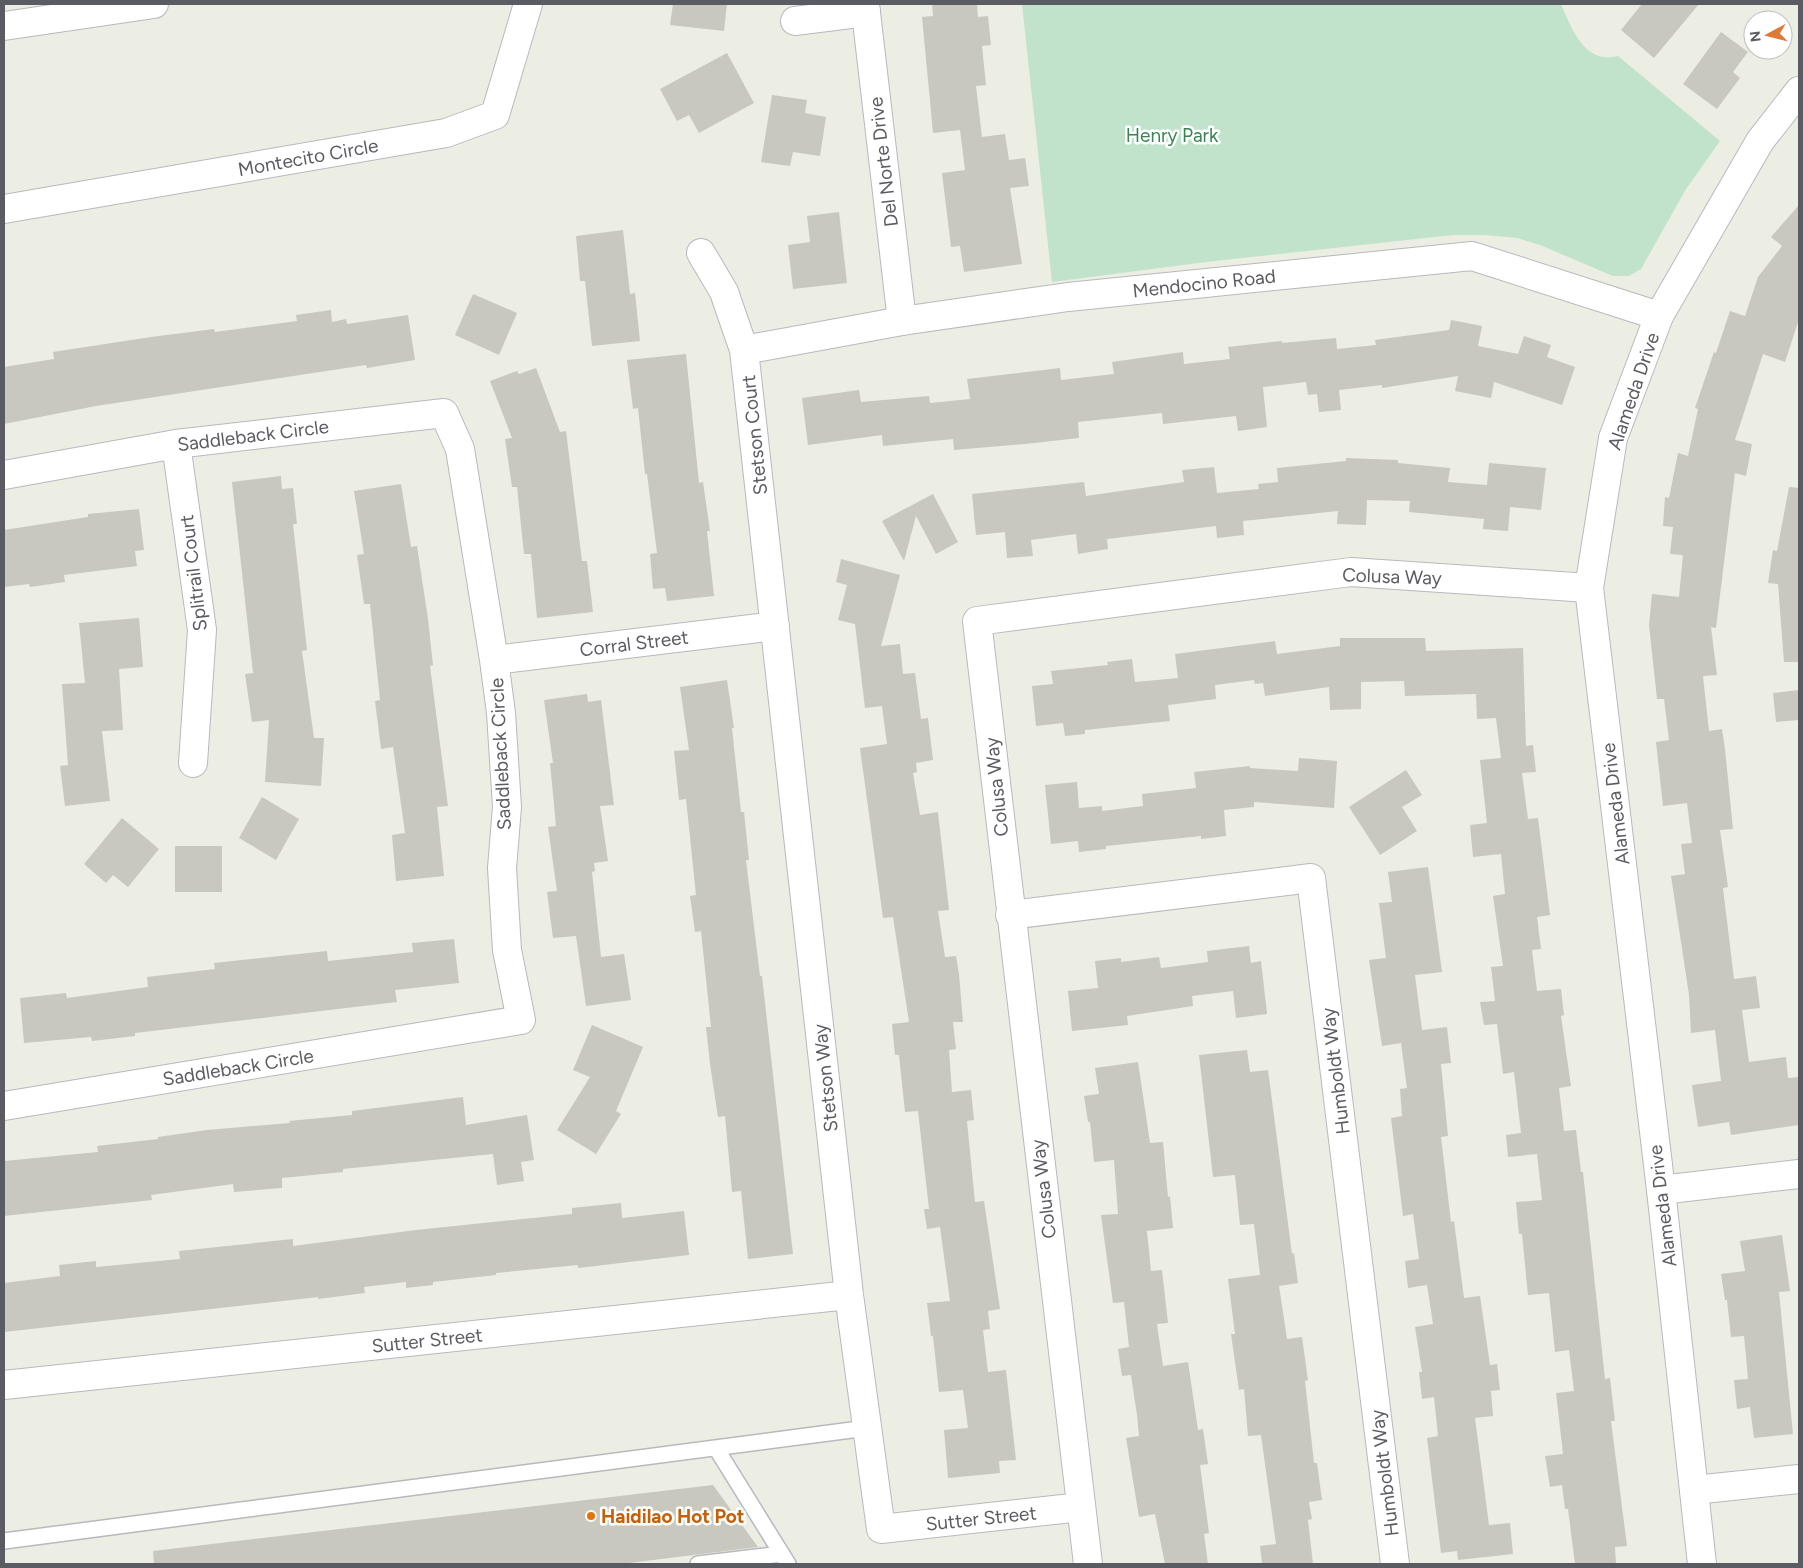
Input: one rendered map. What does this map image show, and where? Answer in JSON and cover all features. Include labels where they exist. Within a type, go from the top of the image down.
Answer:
[{"type":"street","points":[[4,26],[154,4]]},
{"type":"street","name":"Montecito Circle","points":[[4,209],[446,133],[495,115],[528,4]]},
{"type":"street","points":[[795,21],[865,8]]},
{"type":"street","name":"Del Norte Drive","points":[[865,8],[902,321]]},
{"type":"street","name":"Alameda Drive","points":[[1702,1564],[1661,1190],[1589,588],[1613,438],[1659,316],[1760,141],[1799,91]]},
{"type":"street","name":"Stetson Court","points":[[701,253],[724,292],[744,350],[775,626]]},
{"type":"street","name":"Mendocino Road","points":[[744,350],[902,321],[1068,297],[1472,256],[1659,316]]},
{"type":"street","name":"Saddleback Circle","points":[[4,475],[176,444],[444,413],[460,449],[501,714],[507,807],[502,868],[507,950],[522,1020],[4,1106]]},
{"type":"street","name":"Splitrail Court","points":[[176,444],[202,630],[193,763]]},
{"type":"street","name":"Colusa Way","points":[[1088,1564],[1010,915],[977,621],[1351,572],[1589,588]]},
{"type":"street","name":"Corral Street","points":[[494,660],[775,626]]},
{"type":"street","name":"Stetson Way","points":[[775,626],[849,1295],[881,1529]]},
{"type":"street","name":"Humboldt Way","points":[[1010,915],[1311,878],[1395,1564]]},
{"type":"street","points":[[1661,1190],[1799,1174]]},
{"type":"street","name":"Sutter Street","points":[[4,1385],[849,1295]]},
{"type":"street","points":[[1694,1490],[1799,1479]]},
{"type":"street","name":"Sutter Street","points":[[881,1529],[1081,1507]]},
{"type":"lane","points":[[4,1541],[867,1428]]},
{"type":"lane","points":[[698,1564],[785,1559],[716,1448]]},
{"type":"green space","name":"Henry Park","points":[[1022,4],[1561,4],[1574,33],[1588,50],[1596,55],[1606,57],[1618,56],[1720,141],[1686,189],[1641,269],[1629,276],[1613,276],[1540,245],[1517,238],[1453,235],[1206,262],[1052,282]]},
{"type":"building","points":[[673,4],[727,4],[724,31],[670,25]]},
{"type":"building","points":[[932,4],[977,4],[978,17],[988,16],[991,45],[982,46],[986,85],[976,86],[982,137],[1005,134],[1009,160],[1025,158],[1029,186],[1010,188],[1022,264],[964,272],[960,246],[951,247],[942,173],[965,170],[960,130],[933,133],[922,17],[933,16]]},
{"type":"building","points":[[1642,4],[1699,4],[1654,58],[1621,30]]},
{"type":"building","points":[[1721,32],[1743,48],[1743,59],[1733,72],[1740,78],[1717,109],[1683,84]]},
{"type":"building","points":[[727,53],[754,103],[699,133],[689,115],[677,121],[660,89]]},
{"type":"building","points":[[772,95],[807,100],[805,113],[826,117],[820,156],[793,152],[790,166],[761,162]]},
{"type":"building","points":[[1799,205],[1799,319],[1785,362],[1763,354],[1735,440],[1752,444],[1746,476],[1735,473],[1716,628],[1711,627],[1717,675],[1703,676],[1709,731],[1722,729],[1725,749],[1733,829],[1720,830],[1728,887],[1723,888],[1734,979],[1756,976],[1760,1008],[1742,1010],[1749,1062],[1786,1057],[1788,1078],[1799,1077],[1799,1125],[1731,1135],[1729,1122],[1698,1127],[1692,1085],[1721,1081],[1715,1030],[1691,1033],[1689,995],[1671,876],[1685,874],[1681,844],[1692,843],[1687,803],[1663,806],[1656,742],[1669,740],[1664,699],[1657,699],[1649,625],[1652,594],[1679,597],[1683,555],[1670,554],[1673,527],[1663,526],[1665,497],[1669,498],[1678,453],[1688,456],[1698,409],[1695,408],[1714,352],[1716,353],[1730,311],[1745,316],[1758,277],[1782,246],[1771,237]]},
{"type":"building","points":[[839,212],[847,283],[793,289],[788,245],[810,242],[807,216]]},
{"type":"building","points":[[623,230],[630,294],[635,293],[640,341],[592,346],[585,281],[580,281],[576,236]]},
{"type":"building","points":[[473,294],[517,313],[499,355],[455,335]]},
{"type":"building","points":[[331,310],[332,322],[346,319],[347,324],[408,315],[415,360],[367,368],[366,365],[96,406],[4,424],[4,367],[54,359],[53,352],[151,337],[214,329],[215,332],[297,321],[296,315]]},
{"type":"building","points":[[1451,320],[1482,326],[1478,346],[1518,354],[1524,336],[1551,345],[1547,357],[1575,367],[1562,405],[1494,382],[1491,398],[1455,391],[1458,376],[1382,388],[1382,385],[1339,390],[1341,410],[1319,412],[1317,394],[1308,395],[1306,382],[1263,387],[1267,427],[1238,431],[1236,416],[1163,424],[1162,413],[1078,422],[1079,438],[1025,444],[954,450],[953,439],[883,446],[882,435],[808,445],[802,398],[859,390],[861,402],[929,396],[930,403],[970,399],[967,379],[1060,368],[1061,380],[1114,374],[1112,362],[1183,352],[1184,364],[1230,359],[1228,347],[1282,341],[1282,343],[1336,338],[1337,349],[1376,345],[1375,340],[1449,330]]},
{"type":"building","points":[[686,354],[699,483],[703,482],[710,531],[707,531],[714,596],[667,601],[665,588],[653,589],[650,554],[657,553],[647,474],[645,474],[638,408],[633,409],[627,360]]},
{"type":"building","points":[[536,368],[560,432],[566,431],[582,561],[587,561],[593,612],[537,618],[531,554],[524,554],[517,487],[512,487],[505,439],[512,438],[490,381],[517,371],[519,374]]},
{"type":"building","points":[[1346,458],[1398,460],[1398,463],[1450,468],[1448,482],[1487,485],[1489,463],[1546,468],[1541,510],[1510,507],[1508,531],[1483,529],[1484,519],[1409,512],[1410,501],[1367,500],[1366,525],[1337,524],[1338,511],[1243,521],[1244,535],[1217,538],[1216,526],[1107,539],[1108,549],[1078,554],[1076,534],[1031,540],[1033,556],[1007,558],[1005,532],[976,535],[972,494],[1084,482],[1086,496],[1184,482],[1182,470],[1214,467],[1217,493],[1259,489],[1258,484],[1278,482],[1277,468],[1346,461]]},
{"type":"building","points":[[281,476],[282,489],[293,488],[297,524],[293,524],[307,650],[302,651],[314,738],[324,738],[321,786],[265,782],[269,720],[252,722],[245,674],[253,673],[232,482]]},
{"type":"building","points":[[401,484],[411,547],[417,546],[428,619],[433,665],[430,666],[448,806],[437,807],[444,876],[396,881],[392,835],[405,833],[393,747],[381,749],[375,701],[380,700],[370,604],[364,604],[357,555],[364,554],[354,491]]},
{"type":"building","points":[[1789,487],[1799,488],[1799,662],[1784,662],[1778,584],[1768,583],[1773,550],[1777,551]]},
{"type":"building","points":[[933,494],[958,542],[936,554],[916,516],[904,561],[882,521]]},
{"type":"building","points":[[139,509],[144,550],[135,551],[137,566],[64,575],[65,582],[30,587],[29,584],[4,587],[4,530],[88,517],[88,514]]},
{"type":"building","points":[[841,559],[900,575],[881,646],[900,644],[903,674],[915,673],[921,719],[928,718],[933,760],[916,763],[917,772],[913,773],[920,815],[938,812],[949,910],[938,911],[945,957],[956,956],[959,974],[963,1022],[953,1022],[956,1049],[949,1050],[952,1092],[971,1090],[974,1120],[967,1121],[975,1202],[984,1201],[1000,1309],[988,1311],[990,1329],[983,1330],[988,1372],[1006,1370],[1016,1460],[999,1461],[1000,1473],[948,1478],[944,1430],[968,1428],[963,1390],[939,1392],[933,1336],[931,1336],[927,1303],[950,1301],[940,1227],[927,1229],[924,1209],[929,1209],[918,1111],[905,1112],[899,1055],[895,1055],[892,1024],[909,1022],[893,917],[883,918],[860,748],[887,744],[882,706],[865,708],[855,624],[838,620],[847,585],[836,582]]},
{"type":"building","points":[[139,618],[143,667],[119,669],[123,730],[102,731],[110,801],[65,806],[60,766],[68,765],[62,684],[85,683],[79,623]]},
{"type":"building","points":[[1340,638],[1425,638],[1426,651],[1523,648],[1526,746],[1533,745],[1536,772],[1522,773],[1528,819],[1538,818],[1550,915],[1537,917],[1541,949],[1532,950],[1537,991],[1561,989],[1564,1015],[1561,1016],[1571,1086],[1559,1088],[1564,1131],[1576,1130],[1581,1172],[1583,1172],[1605,1379],[1610,1378],[1615,1421],[1611,1421],[1627,1546],[1615,1547],[1616,1564],[1575,1564],[1568,1509],[1565,1509],[1562,1485],[1550,1487],[1545,1456],[1563,1454],[1556,1393],[1574,1391],[1569,1350],[1555,1352],[1549,1293],[1528,1295],[1522,1234],[1519,1234],[1516,1202],[1542,1200],[1537,1154],[1508,1157],[1506,1135],[1521,1133],[1514,1072],[1503,1074],[1497,1024],[1484,1025],[1480,1002],[1495,1001],[1491,967],[1503,966],[1493,896],[1505,894],[1501,854],[1473,857],[1470,825],[1487,823],[1480,760],[1501,758],[1496,718],[1477,719],[1476,694],[1405,696],[1404,681],[1361,682],[1361,709],[1330,710],[1329,687],[1265,696],[1263,683],[1255,684],[1254,680],[1215,685],[1216,699],[1168,705],[1170,721],[1085,730],[1085,734],[1065,736],[1063,723],[1036,726],[1032,686],[1053,684],[1051,671],[1108,665],[1107,662],[1132,659],[1135,682],[1178,678],[1175,654],[1275,641],[1277,654],[1340,646]]},
{"type":"building","points":[[727,680],[734,728],[732,728],[741,812],[744,812],[749,860],[746,860],[760,976],[762,976],[793,1254],[748,1259],[741,1191],[732,1192],[725,1116],[718,1117],[710,1064],[706,1027],[711,1027],[701,931],[695,932],[690,896],[696,895],[686,799],[679,800],[674,751],[689,750],[680,687]]},
{"type":"building","points":[[1799,690],[1799,720],[1776,722],[1773,693]]},
{"type":"building","points":[[587,694],[588,702],[601,700],[614,805],[600,806],[608,861],[594,863],[595,871],[592,872],[601,957],[624,954],[631,1000],[586,1006],[576,936],[553,938],[547,892],[557,891],[548,827],[556,826],[550,763],[553,763],[544,700]]},
{"type":"building","points":[[1299,758],[1337,761],[1334,808],[1254,802],[1254,807],[1224,810],[1226,836],[1201,839],[1201,836],[1106,846],[1106,849],[1079,852],[1078,841],[1051,844],[1045,785],[1077,782],[1079,808],[1102,806],[1102,811],[1143,806],[1142,794],[1196,788],[1194,772],[1250,766],[1250,768],[1298,771]]},
{"type":"building","points":[[1406,770],[1422,795],[1402,807],[1417,831],[1380,855],[1349,807]]},
{"type":"building","points":[[262,797],[299,819],[276,860],[239,838]]},
{"type":"building","points":[[122,818],[159,849],[128,887],[113,875],[106,883],[84,864]]},
{"type":"building","points":[[175,846],[222,846],[222,892],[175,892]]},
{"type":"building","points":[[1428,867],[1442,972],[1415,975],[1422,1030],[1447,1027],[1451,1063],[1441,1064],[1448,1136],[1441,1137],[1451,1222],[1454,1221],[1464,1298],[1480,1296],[1490,1365],[1497,1364],[1500,1390],[1491,1391],[1493,1416],[1475,1418],[1489,1525],[1510,1523],[1513,1554],[1458,1560],[1457,1551],[1441,1553],[1427,1438],[1438,1436],[1434,1397],[1422,1399],[1419,1372],[1422,1372],[1415,1327],[1433,1324],[1427,1285],[1408,1288],[1405,1261],[1419,1259],[1413,1214],[1403,1216],[1391,1118],[1402,1116],[1400,1089],[1407,1088],[1401,1043],[1382,1046],[1369,960],[1386,958],[1379,903],[1392,902],[1388,872]]},
{"type":"building","points":[[454,939],[459,983],[395,990],[397,1002],[135,1033],[135,1036],[92,1041],[91,1037],[24,1043],[20,998],[66,993],[67,998],[148,987],[147,977],[215,969],[214,963],[327,951],[328,961],[413,952],[412,943]]},
{"type":"building","points":[[1249,946],[1251,963],[1261,961],[1267,1014],[1236,1018],[1233,991],[1192,996],[1193,1006],[1127,1016],[1128,1025],[1072,1031],[1068,991],[1098,988],[1095,961],[1121,958],[1121,962],[1159,957],[1161,968],[1208,962],[1207,951]]},
{"type":"building","points":[[592,1025],[643,1047],[616,1111],[621,1114],[596,1154],[557,1130],[590,1077],[573,1070]]},
{"type":"building","points":[[1247,1050],[1250,1072],[1268,1070],[1292,1254],[1294,1253],[1298,1283],[1279,1286],[1287,1339],[1302,1337],[1308,1380],[1305,1381],[1314,1463],[1317,1463],[1322,1500],[1309,1502],[1312,1519],[1308,1520],[1313,1564],[1262,1564],[1260,1546],[1276,1544],[1261,1435],[1248,1436],[1244,1389],[1239,1390],[1231,1334],[1235,1334],[1228,1279],[1260,1275],[1254,1224],[1240,1225],[1235,1175],[1213,1177],[1199,1055]]},
{"type":"building","points":[[1138,1062],[1150,1143],[1163,1142],[1173,1228],[1147,1231],[1151,1271],[1162,1270],[1168,1323],[1157,1324],[1163,1366],[1188,1362],[1198,1430],[1203,1429],[1208,1464],[1200,1465],[1209,1533],[1204,1534],[1208,1564],[1165,1564],[1155,1514],[1139,1517],[1126,1438],[1139,1436],[1137,1415],[1131,1375],[1122,1376],[1118,1349],[1129,1347],[1124,1302],[1113,1303],[1101,1215],[1118,1214],[1114,1160],[1094,1162],[1090,1122],[1088,1122],[1084,1096],[1099,1094],[1095,1068]]},
{"type":"building","points":[[463,1097],[466,1125],[527,1115],[534,1160],[521,1162],[524,1181],[497,1185],[493,1154],[343,1169],[343,1172],[282,1178],[282,1188],[234,1192],[233,1184],[151,1195],[152,1200],[4,1216],[4,1161],[98,1152],[97,1146],[158,1139],[158,1137],[207,1130],[290,1123],[289,1121],[352,1115],[352,1111]]},
{"type":"building","points":[[621,1203],[622,1218],[684,1211],[689,1255],[578,1268],[578,1265],[496,1273],[496,1275],[433,1282],[433,1285],[406,1288],[406,1282],[364,1287],[365,1293],[318,1299],[318,1297],[4,1332],[4,1283],[60,1276],[59,1265],[96,1261],[96,1267],[180,1259],[179,1251],[293,1239],[293,1246],[416,1230],[572,1214],[572,1208]]},
{"type":"building","points":[[1782,1235],[1790,1291],[1779,1292],[1793,1434],[1754,1438],[1750,1407],[1737,1409],[1734,1380],[1748,1379],[1744,1336],[1731,1337],[1727,1300],[1725,1300],[1721,1274],[1745,1271],[1740,1241]]},
{"type":"building","name":"Haidilao Hot Pot","points":[[713,1485],[758,1547],[621,1564],[154,1564],[153,1551]]},
{"type":"place","name":"Haidilao Hot Pot","points":[[591,1516]]}]
